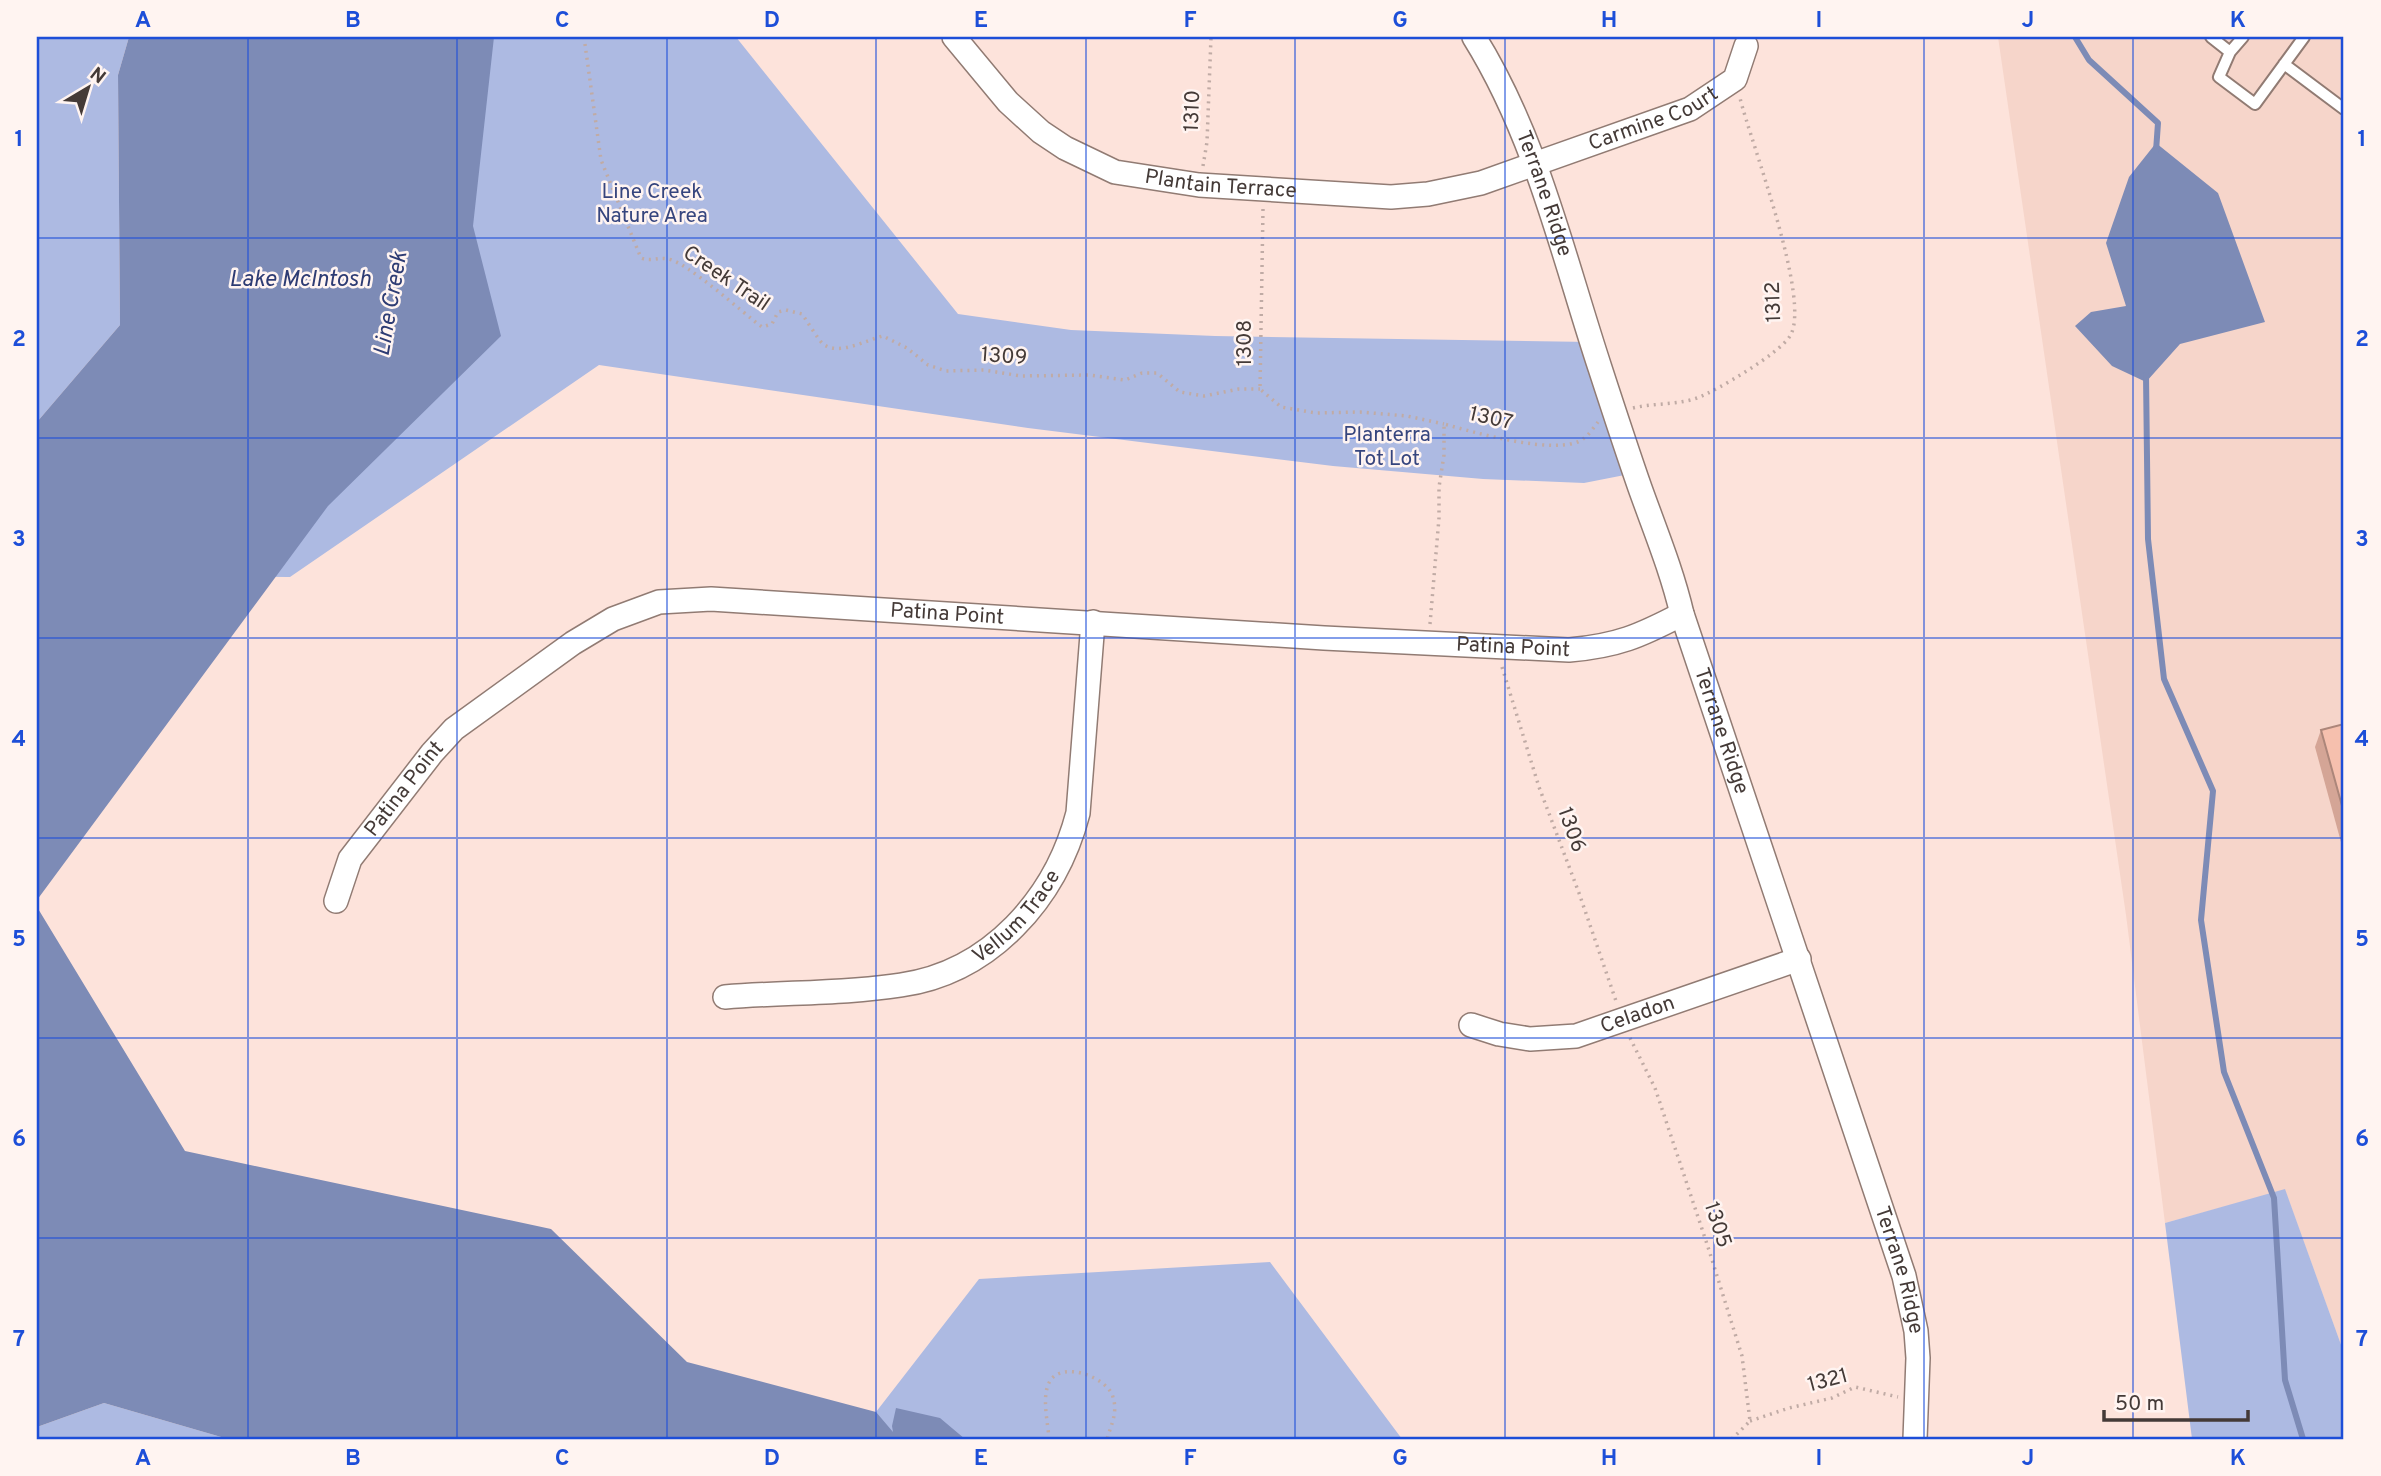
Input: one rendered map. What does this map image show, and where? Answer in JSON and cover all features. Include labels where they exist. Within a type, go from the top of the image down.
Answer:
[{"type":"street","name":"Plantain Terrace","points":[[954,37],[1008,102],[1041,132],[1065,149],[1115,172],[1199,186],[1391,197],[1428,194],[1481,183],[1536,165]]},
{"type":"street","name":"Terrane Ridge","points":[[1474,37],[1514,112],[1536,165],[1615,412],[1676,588],[1682,614],[1912,1305],[1918,1358],[1914,1439]]},
{"type":"street","name":"Carmine Court","points":[[1536,165],[1690,108],[1735,79],[1746,46]]},
{"type":"street","name":"Patina Point","points":[[336,901],[350,859],[423,763],[454,729],[562,650],[613,619],[659,602],[711,599],[1569,650],[1602,647],[1646,634],[1682,614]]},
{"type":"street","name":"Vellum Trace","points":[[725,997],[832,992],[903,985],[957,967],[992,947],[1018,923],[1038,902],[1055,874],[1071,840],[1078,813],[1093,622]]},
{"type":"street","name":"Celadon","points":[[1471,1026],[1530,1039],[1576,1036],[1799,959]]},
{"type":"lane","points":[[2211,37],[2230,52]]},
{"type":"lane","points":[[2243,37],[2230,52],[2219,77],[2255,104],[2304,37]]},
{"type":"lane","points":[[2284,64],[2344,109]]},
{"type":"path","name":"Creek Trail","points":[[584,37],[601,160],[641,258],[649,261],[668,259],[695,274],[762,327],[772,324]]},
{"type":"path","name":"1310","points":[[1199,186],[1207,142],[1211,37]]},
{"type":"path","name":"1312","points":[[1615,412],[1648,404],[1693,399],[1714,391],[1778,349],[1790,336],[1794,312],[1789,271],[1735,79]]},
{"type":"path","name":"1308","points":[[1263,188],[1260,389],[1281,407],[1316,413],[1360,412],[1407,416],[1444,424]]},
{"type":"path","name":"1309","points":[[772,324],[778,312],[786,310],[803,314],[822,343],[833,348],[850,347],[883,336],[907,348],[928,365],[946,371],[984,370],[1021,376],[1089,375],[1125,380],[1142,373],[1157,373],[1180,392],[1204,396],[1239,389],[1260,389]]},
{"type":"path","name":"1307","points":[[1428,643],[1438,487],[1444,456],[1444,424],[1502,439],[1565,446],[1583,439],[1601,418],[1615,412]]},
{"type":"path","name":"1306","points":[[1498,647],[1539,787],[1579,893],[1622,1021]]},
{"type":"path","name":"1305","points":[[1622,1021],[1655,1088],[1708,1247],[1742,1356],[1749,1420]]},
{"type":"path","points":[[1049,1439],[1046,1393],[1051,1379],[1061,1372],[1074,1372],[1090,1377],[1106,1386],[1113,1394],[1116,1406],[1107,1439]]},
{"type":"path","name":"1321","points":[[1749,1420],[1832,1398],[1855,1387],[1917,1401]]},
{"type":"path","points":[[1732,1439],[1749,1420]]},
{"type":"shaded area","points":[[1998,37],[2344,37],[2344,1353],[2285,1190],[2165,1223],[2126,915]]},
{"type":"green space","points":[[37,37],[129,37],[118,75],[120,325],[37,422]]},
{"type":"green space","name":"Line Creek Nature Area","points":[[432,37],[736,37],[958,314],[1071,330],[1215,336],[1591,342],[1635,473],[1584,483],[1483,479],[1333,466],[1028,428],[599,365],[290,577],[37,575],[37,520]]},
{"type":"green space","points":[[2285,1189],[2344,1353],[2344,1439],[2192,1439],[2165,1223]]},
{"type":"green space","points":[[1270,1262],[1402,1439],[884,1439],[876,1412],[979,1279]]},
{"type":"green space","points":[[104,1403],[228,1439],[37,1439],[37,1427]]},
{"type":"water","name":"Lake McIntosh","points":[[129,37],[494,37],[473,226],[501,336],[328,506],[37,900],[37,422],[120,325],[118,75]]},
{"type":"water","points":[[2156,143],[2218,193],[2265,322],[2180,344],[2146,382],[2112,366],[2075,326],[2091,312],[2126,306],[2106,243],[2129,177]]},
{"type":"water","points":[[37,907],[185,1151],[551,1229],[687,1362],[876,1412],[893,1432],[896,1408],[940,1418],[965,1439],[228,1439],[104,1403],[37,1427]]},
{"type":"building","points":[[2344,724],[2344,813],[2321,730]]},
{"type":"waterway","points":[[2075,37],[2089,60],[2158,123],[2156,151]]},
{"type":"waterway","points":[[2146,375],[2148,539],[2164,679],[2213,791],[2201,920],[2224,1072],[2274,1198],[2285,1380],[2303,1439]]},
{"type":"water label","name":"Line Creek","points":[[392,304]]},
{"type":"park label","name":"Planterra Tot Lot","points":[[1387,447]]}]
